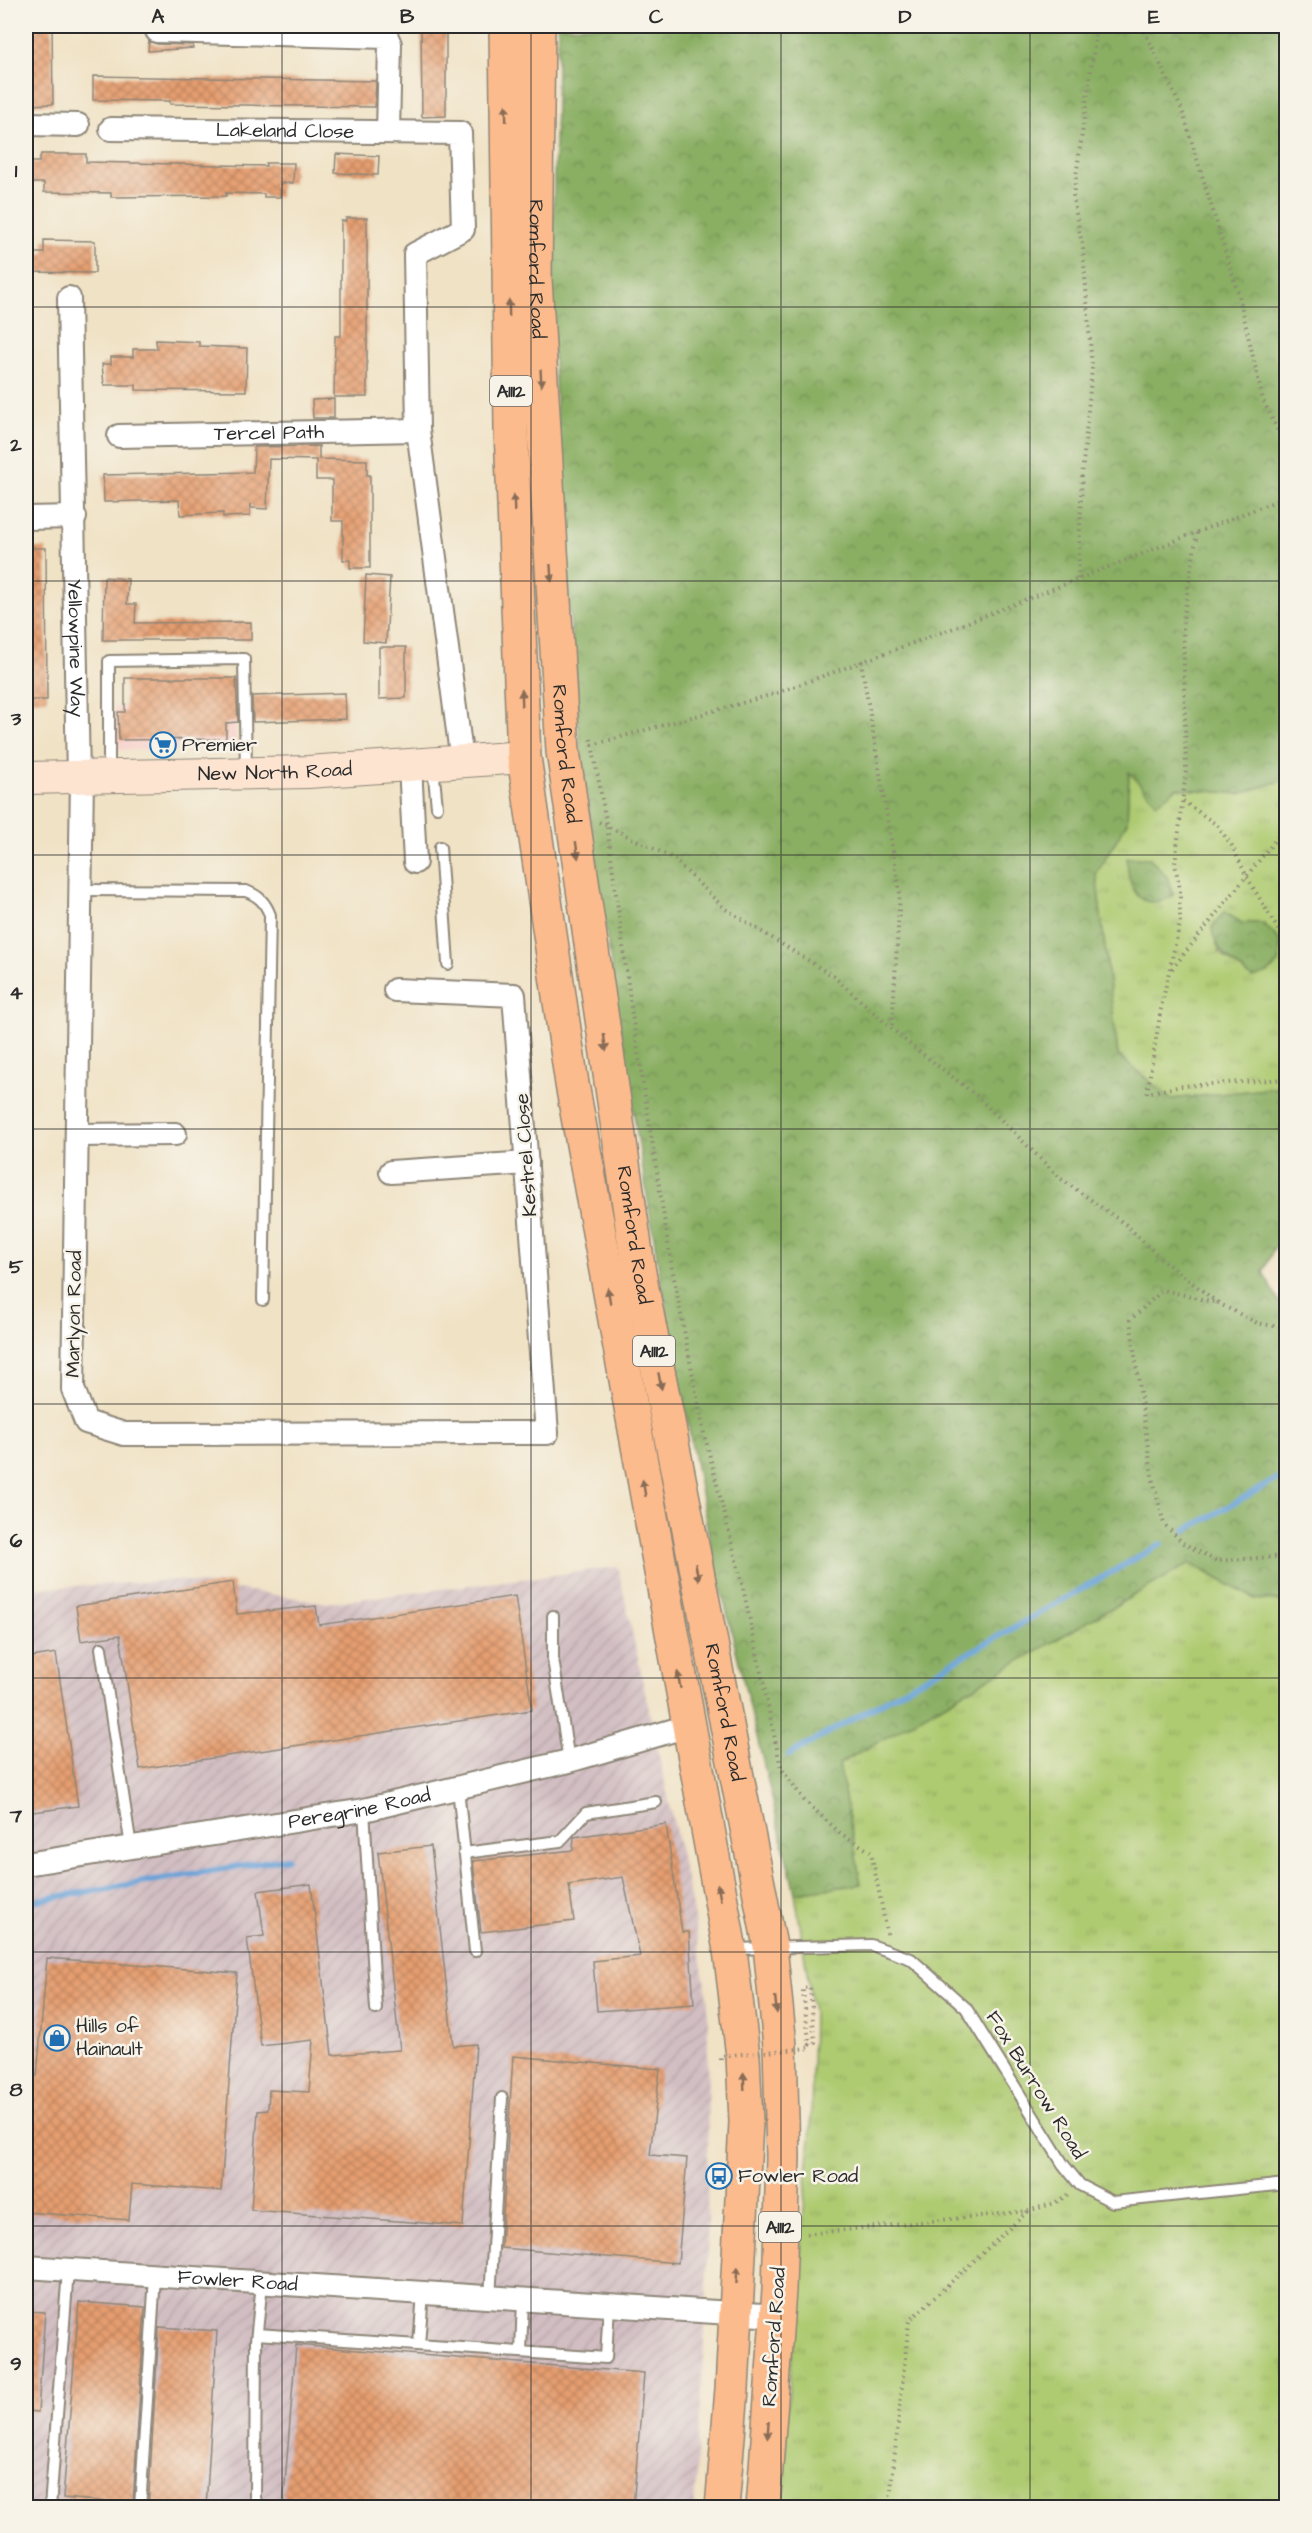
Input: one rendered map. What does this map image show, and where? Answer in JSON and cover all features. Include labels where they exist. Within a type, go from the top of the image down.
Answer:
[{"type":"main road","name":"Romford Road","points":[[506,26],[511,429],[524,757],[576,1107],[730,1950],[743,2056],[746,2122],[722,2508]]},
{"type":"main road","name":"Romford Road","points":[[538,26],[536,279],[577,748],[573,819],[639,1273],[770,1946],[780,2046],[782,2106],[777,2316],[763,2508]]},
{"type":"main road","points":[[524,757],[577,748]]},
{"type":"street","points":[[157,31],[387,37],[390,44],[388,132]]},
{"type":"street","points":[[26,124],[78,125]]},
{"type":"street","name":"Lakeland Close","points":[[111,129],[460,133],[463,229],[415,254],[418,430]]},
{"type":"street","name":"Yellowpine Way","points":[[69,298],[75,517],[90,777]]},
{"type":"street","points":[[415,862],[435,763],[418,430]]},
{"type":"street","name":"Tercel Path","points":[[119,436],[418,430]]},
{"type":"street","points":[[26,518],[75,517]]},
{"type":"street","name":"New North Road","points":[[26,778],[246,774],[524,757]]},
{"type":"street","name":"Marlyon Road","points":[[90,777],[80,890],[74,1389],[86,1422],[124,1434],[547,1433]]},
{"type":"street","name":"Kestrel Close","points":[[395,990],[514,995],[547,1433]]},
{"type":"street","points":[[77,1135],[175,1135]]},
{"type":"street","points":[[391,1172],[527,1163]]},
{"type":"street","name":"Peregrine Road","points":[[26,1864],[364,1810],[569,1761],[688,1726]]},
{"type":"street","name":"Fowler Road","points":[[26,2266],[777,2316]]},
{"type":"lane","points":[[90,777],[109,661],[244,659],[246,774]]},
{"type":"lane","points":[[435,763],[437,807]]},
{"type":"lane","points":[[440,847],[448,964]]},
{"type":"lane","points":[[80,890],[246,891],[259,898],[267,907],[270,915],[263,1300]]},
{"type":"lane","points":[[553,1616],[553,1659],[569,1761]]},
{"type":"lane","points":[[101,1648],[131,1847]]},
{"type":"lane","points":[[458,1788],[475,1951]]},
{"type":"lane","points":[[464,1852],[560,1841],[586,1814],[656,1802]]},
{"type":"lane","points":[[364,1810],[376,2009]]},
{"type":"lane","name":"Fox Burrow Road","points":[[730,1950],[770,1946],[871,1945],[911,1959],[966,2008],[1063,2164],[1080,2185],[1113,2202],[1287,2184]]},
{"type":"lane","points":[[490,2298],[502,2098]]},
{"type":"lane","points":[[50,2508],[69,2270]]},
{"type":"lane","points":[[140,2508],[155,2276]]},
{"type":"lane","points":[[257,2508],[255,2497],[257,2334],[262,2283]]},
{"type":"lane","points":[[419,2345],[423,2294]]},
{"type":"lane","points":[[521,2352],[523,2300]]},
{"type":"lane","points":[[257,2334],[606,2358],[609,2305]]},
{"type":"path","points":[[1078,579],[1082,475],[1092,368],[1083,249],[1073,198],[1097,26]]},
{"type":"path","points":[[1142,26],[1182,110],[1239,296],[1263,400],[1287,448]]},
{"type":"path","points":[[1278,26],[1287,26]]},
{"type":"path","points":[[577,748],[774,693],[1078,579],[1276,501],[1287,504]]},
{"type":"path","points":[[1197,532],[1183,620],[1186,771],[1175,864],[1180,890],[1180,923],[1161,1003],[1147,1093],[1182,1086],[1287,1079]]},
{"type":"path","points":[[861,661],[900,893],[892,1028]]},
{"type":"path","points":[[1183,801],[1217,825],[1232,846],[1247,877],[1287,943]]},
{"type":"path","points":[[573,819],[590,818],[673,858],[724,908],[833,976],[892,1028],[976,1095],[1059,1178],[1125,1224],[1160,1257],[1218,1303],[1257,1323],[1287,1328]]},
{"type":"path","points":[[607,826],[632,1014],[672,1268],[704,1433],[744,1592],[781,1768],[811,1807],[840,1833],[871,1852],[891,1952]]},
{"type":"path","points":[[1170,972],[1287,827]]},
{"type":"path","points":[[1218,1303],[1163,1290],[1130,1320],[1152,1476],[1164,1524],[1183,1543],[1216,1560],[1287,1556]]},
{"type":"path","points":[[721,2060],[721,2056],[810,2048],[803,1988],[810,1987],[815,2043],[806,2046]]},
{"type":"path","points":[[804,2234],[1028,2211],[1055,2203],[1080,2185]]},
{"type":"path","points":[[889,2508],[909,2321],[1028,2211]]},
{"type":"shaded area","points":[[235,706],[236,749],[114,750],[114,707]]},
{"type":"shaded area","points":[[618,1567],[692,1907],[708,2003],[707,2296],[694,2507],[26,2508],[26,1589],[178,1580],[328,1603]]},
{"type":"green space","points":[[558,26],[1286,26],[1286,779],[1240,794],[1177,788],[1157,803],[1129,772],[1127,822],[1096,874],[1118,1055],[1171,1099],[1286,1087],[1286,1224],[1263,1272],[1286,1315],[1286,1602],[1255,1599],[1190,1563],[839,1764],[861,1884],[795,1893],[711,1547],[660,1275],[619,1023],[580,746],[559,473],[551,298]]},
{"type":"green space","points":[[1129,772],[1177,788],[1240,794],[1286,779],[1286,1087],[1171,1099],[1118,1055],[1096,874],[1127,822]],"holes":[[[1224,912],[1242,923],[1252,978],[1220,953],[1212,928]]]},
{"type":"green space","points":[[1127,858],[1150,858],[1167,877],[1173,895],[1152,902],[1144,900],[1133,888]]},
{"type":"green space","points":[[1224,912],[1242,923],[1263,923],[1281,942],[1278,963],[1268,973],[1252,978],[1221,951],[1212,928]]},
{"type":"green space","points":[[1190,1563],[1255,1599],[1286,1602],[1286,2507],[779,2508],[811,2127],[813,2012],[795,1893],[861,1884],[839,1764]]},
{"type":"building","points":[[26,26],[52,26],[53,104],[27,105]]},
{"type":"building","points":[[421,26],[446,26],[446,116],[422,117]]},
{"type":"building","points":[[149,41],[157,44],[193,45],[193,48],[148,51]]},
{"type":"building","points":[[93,76],[376,81],[375,107],[170,104],[170,101],[93,100]]},
{"type":"building","points":[[41,154],[86,154],[86,162],[266,166],[266,163],[294,163],[293,183],[281,183],[280,197],[264,197],[264,194],[226,193],[226,196],[111,197],[111,193],[44,192],[44,183],[26,183],[26,162],[39,162]]},
{"type":"building","points":[[336,154],[379,156],[378,175],[335,173]]},
{"type":"building","points":[[346,218],[367,218],[367,397],[334,397],[335,336],[341,336],[341,221],[346,221]]},
{"type":"building","points":[[44,240],[95,241],[95,273],[26,272],[26,253],[44,253]]},
{"type":"building","points":[[156,340],[199,342],[199,346],[247,348],[246,391],[136,390],[136,385],[104,385],[102,364],[111,364],[111,357],[133,357],[133,349],[157,349]]},
{"type":"building","points":[[334,399],[334,418],[313,418],[312,400]]},
{"type":"building","points":[[319,446],[319,459],[367,460],[367,475],[370,475],[370,568],[350,568],[350,560],[343,560],[343,521],[332,521],[332,480],[316,480],[316,460],[269,459],[267,509],[252,508],[250,504],[250,516],[223,517],[223,513],[180,515],[179,500],[104,502],[103,475],[253,472],[254,447]]},
{"type":"building","points":[[26,548],[46,548],[47,700],[27,700]]},
{"type":"building","points":[[366,575],[390,577],[386,643],[363,641]]},
{"type":"building","points":[[104,577],[128,579],[127,604],[136,604],[135,623],[251,622],[251,640],[103,640]]},
{"type":"building","points":[[379,647],[406,647],[406,698],[379,699]]},
{"type":"building","points":[[125,678],[236,678],[238,722],[226,723],[226,739],[119,740],[118,712],[125,712]]},
{"type":"building","points":[[345,693],[346,719],[253,722],[252,696]]},
{"type":"building","points":[[233,1582],[237,1614],[316,1606],[319,1625],[515,1596],[532,1710],[140,1769],[120,1635],[81,1641],[76,1606]]},
{"type":"building","points":[[56,1653],[78,1806],[26,1813],[26,1658]]},
{"type":"building","points":[[666,1824],[682,1932],[689,1932],[694,2004],[597,2011],[593,1961],[640,1956],[623,1877],[569,1885],[574,1921],[481,1932],[473,1861],[573,1850],[574,1837]]},
{"type":"building","points":[[431,1846],[453,2046],[476,2044],[463,2226],[251,2210],[258,2111],[268,2110],[269,2090],[309,2092],[313,2040],[261,2046],[247,1938],[264,1936],[258,1891],[311,1884],[332,2055],[400,2050],[378,1852]]},
{"type":"building","points":[[47,1958],[237,1973],[221,2191],[132,2184],[129,2220],[26,2212],[26,2075],[37,2076]]},
{"type":"building","points":[[513,2056],[660,2069],[650,2155],[687,2158],[678,2263],[501,2248]]},
{"type":"building","points":[[79,2302],[145,2307],[133,2504],[63,2498]]},
{"type":"building","points":[[26,2311],[45,2312],[38,2412],[26,2411]]},
{"type":"building","points":[[159,2327],[217,2331],[206,2508],[148,2508]]},
{"type":"building","points":[[296,2345],[644,2373],[633,2508],[283,2508]]},
{"type":"waterway","points":[[1186,1530],[1286,1474]]},
{"type":"waterway","points":[[789,1755],[1161,1544]]},
{"type":"waterway","points":[[26,1902],[287,1858]]},
{"type":"place","name":"Premier","points":[[163,745]]},
{"type":"place","name":"Hills of Hainault","points":[[57,2038]]},
{"type":"place","name":"Fowler Road","points":[[719,2176]]}]
